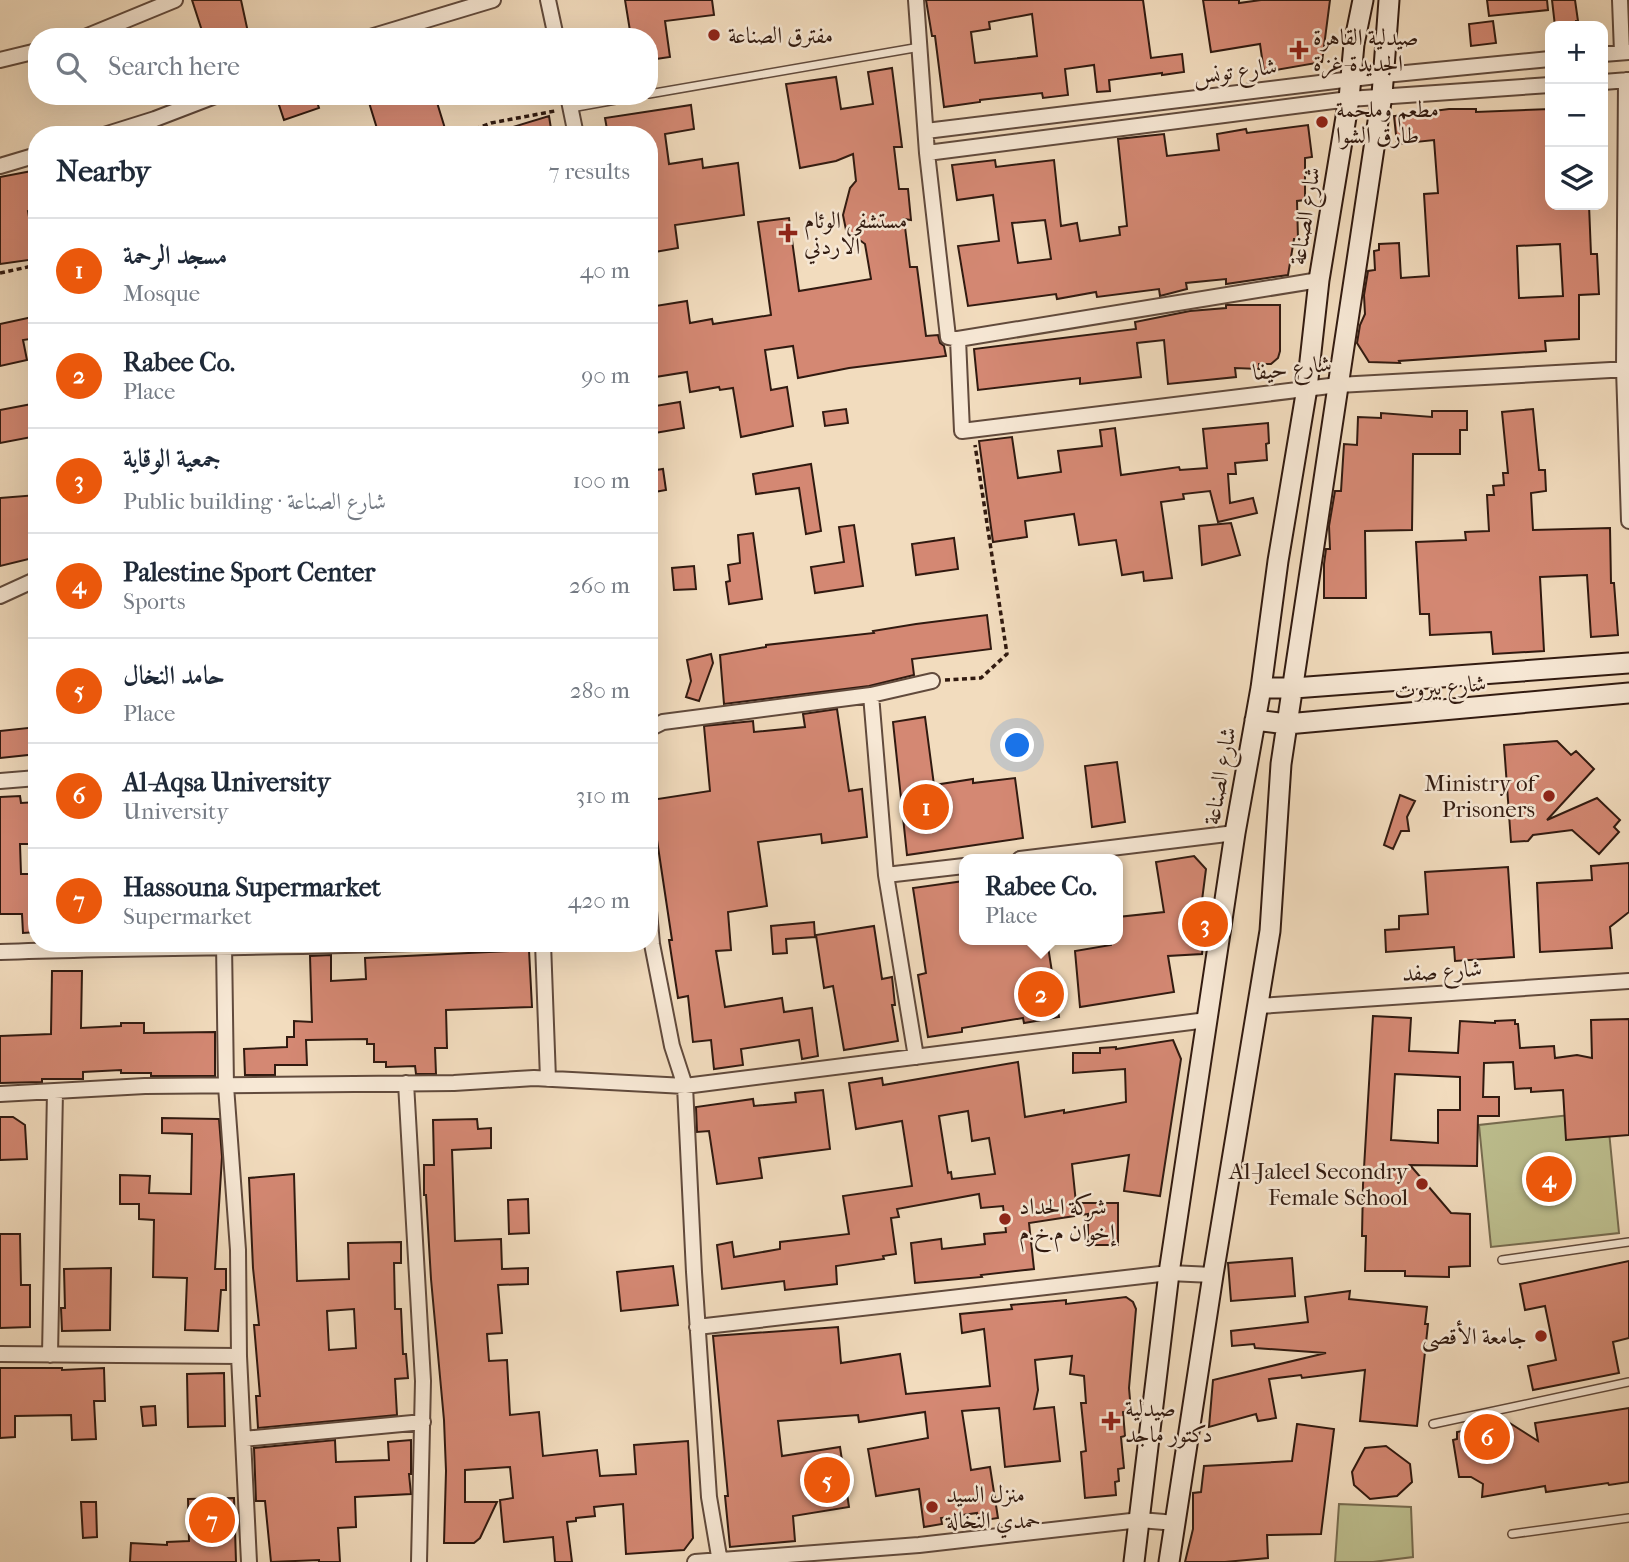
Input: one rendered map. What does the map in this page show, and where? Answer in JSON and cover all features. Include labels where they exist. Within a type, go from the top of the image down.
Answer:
[{"type":"main road","name":"شارع الصناعة","points":[[1134,1562],[1169,1273],[1235,833],[1261,688],[1278,561],[1307,388],[1319,280],[1363,0]]},
{"type":"main road","points":[[1170,1562],[1213,1275],[1270,931],[1281,764],[1385,75],[1389,0]]},
{"type":"main road","name":"شارع بيروت","points":[[1261,688],[1294,688],[1629,663]]},
{"type":"main road","name":"شارع بيروت","points":[[1255,720],[1287,724],[1629,694]]},
{"type":"street","points":[[107,28],[175,0]]},
{"type":"street","points":[[400,28],[493,0]]},
{"type":"street","points":[[548,0],[554,28]]},
{"type":"street","points":[[916,0],[927,153],[948,337],[958,339],[1319,280]]},
{"type":"street","points":[[1608,54],[1626,52],[1620,0]]},
{"type":"street","points":[[0,60],[28,53]]},
{"type":"street","name":"شارع تونس","points":[[927,153],[1350,90],[1385,75],[1545,59]]},
{"type":"street","points":[[1608,82],[1628,80],[1629,521]]},
{"type":"street","name":"شارع تونس","points":[[926,131],[1350,90],[1382,95],[1545,85]]},
{"type":"street","points":[[133,126],[192,105]]},
{"type":"street","points":[[570,105],[574,126]]},
{"type":"street","points":[[0,166],[28,158]]},
{"type":"street","points":[[958,339],[968,430]]},
{"type":"street","name":"شارع حيفا","points":[[968,430],[1338,385],[1627,369]]},
{"type":"street","points":[[0,596],[28,583]]},
{"type":"street","points":[[658,724],[872,695],[932,681]]},
{"type":"street","points":[[872,695],[886,875],[916,1057]]},
{"type":"street","points":[[0,781],[28,779]]},
{"type":"street","points":[[1061,854],[1235,833]]},
{"type":"street","points":[[886,875],[959,867]]},
{"type":"street","points":[[0,952],[28,951]]},
{"type":"street","points":[[224,952],[226,1086],[238,1250],[239,1356],[249,1562]]},
{"type":"street","points":[[543,952],[548,1079]]},
{"type":"street","points":[[654,952],[672,1046],[685,1086],[709,1497],[720,1562]]},
{"type":"street","name":"شارع صفد","points":[[1259,1006],[1629,981]]},
{"type":"street","points":[[0,1094],[145,1086],[548,1079],[685,1086],[1207,1020]]},
{"type":"street","points":[[406,1083],[424,1381],[419,1562]]},
{"type":"street","points":[[50,1355],[55,1091]]},
{"type":"street","points":[[697,1327],[1169,1273],[1213,1275]]},
{"type":"street","points":[[0,1354],[239,1356]]},
{"type":"street","points":[[243,1439],[423,1422]]},
{"type":"street","points":[[695,1562],[919,1545],[1140,1520],[1176,1523]]},
{"type":"lane","points":[[658,92],[921,47]]},
{"type":"lane","points":[[1502,1260],[1629,1242]]},
{"type":"lane","points":[[1433,1424],[1629,1382]]},
{"type":"lane","points":[[1512,1534],[1629,1518]]},
{"type":"path","points":[[483,126],[558,105]]},
{"type":"path","points":[[0,273],[28,267]]},
{"type":"path","points":[[932,681],[981,678],[1007,654],[968,430]]},
{"type":"green space","points":[[1607,1111],[1619,1233],[1491,1247],[1479,1125]]},
{"type":"green space","points":[[1339,1504],[1411,1507],[1413,1557],[1373,1562],[1335,1562]]},
{"type":"building","points":[[192,0],[241,0],[247,28],[201,28]]},
{"type":"building","points":[[625,0],[712,0],[714,15],[665,21],[670,57],[658,59],[658,28],[630,28]]},
{"type":"building","points":[[926,0],[1143,0],[1151,58],[1182,54],[1184,72],[1109,80],[1110,91],[1097,92],[1094,65],[1065,69],[1068,95],[1043,98],[1042,93],[944,107],[935,36],[932,36]],"holes":[[[1032,14],[1037,56],[975,63],[971,32],[990,29],[989,22]]]},
{"type":"building","points":[[1203,0],[1239,0],[1239,3],[1261,0],[1330,0],[1322,62],[1264,72],[1260,44],[1211,52]]},
{"type":"building","points":[[1487,0],[1547,0],[1548,10],[1489,16]]},
{"type":"building","points":[[1552,0],[1575,0],[1578,21],[1554,21]]},
{"type":"building","points":[[1493,21],[1496,43],[1471,46],[1469,24]]},
{"type":"building","points":[[892,68],[902,147],[894,147],[899,189],[908,189],[911,220],[904,219],[910,267],[917,267],[926,336],[938,335],[946,356],[849,368],[798,378],[793,346],[765,350],[771,390],[787,387],[793,426],[741,437],[733,388],[720,390],[719,387],[690,392],[687,372],[658,377],[658,306],[687,301],[690,323],[712,319],[713,324],[771,315],[758,222],[789,218],[799,291],[871,279],[865,244],[846,230],[843,215],[850,188],[856,181],[853,154],[836,161],[800,168],[786,84],[836,77],[841,109],[873,104],[868,72]]},
{"type":"building","points":[[279,105],[318,105],[319,108],[284,120]]},
{"type":"building","points":[[370,105],[438,105],[444,126],[376,126]]},
{"type":"building","points":[[691,105],[694,129],[665,134],[669,164],[702,159],[703,168],[738,163],[744,215],[675,225],[678,248],[658,251],[658,126],[606,126],[605,118]]},
{"type":"building","points":[[1449,109],[1476,109],[1476,112],[1545,109],[1545,210],[1589,210],[1591,254],[1597,254],[1599,294],[1579,295],[1579,339],[1545,341],[1546,351],[1399,361],[1400,363],[1369,362],[1357,343],[1365,314],[1364,295],[1368,271],[1375,270],[1374,251],[1379,250],[1379,244],[1399,243],[1401,278],[1429,276],[1424,194],[1438,193],[1434,140],[1397,144],[1394,116]],"holes":[[[1560,244],[1563,296],[1519,298],[1517,246]]]},
{"type":"building","points":[[549,116],[551,126],[516,126]]},
{"type":"building","points":[[1308,125],[1312,157],[1305,158],[1305,200],[1297,201],[1298,239],[1294,239],[1288,275],[1226,284],[1226,279],[1186,283],[1187,289],[1160,296],[1159,289],[1097,297],[1096,292],[1057,299],[1056,294],[968,306],[958,246],[999,241],[993,195],[957,200],[952,165],[995,160],[996,167],[1054,160],[1061,226],[1077,223],[1080,241],[1120,235],[1119,227],[1127,226],[1118,139],[1164,134],[1167,156],[1219,150],[1217,134],[1246,129],[1247,133]],"holes":[[[1045,220],[1051,259],[1018,263],[1012,223]]]},
{"type":"building","points":[[28,172],[28,260],[0,264],[0,177]]},
{"type":"building","points":[[1226,305],[1280,305],[1278,358],[1271,364],[1259,364],[1259,369],[1235,368],[1236,377],[1168,384],[1164,340],[1137,343],[1141,377],[1080,384],[1080,378],[978,390],[974,349],[1136,329],[1135,322],[1190,311],[1226,308]]},
{"type":"building","points":[[28,318],[28,339],[23,340],[27,360],[0,366],[0,324]]},
{"type":"building","points":[[680,402],[684,428],[658,432],[658,406]]},
{"type":"building","points":[[28,405],[28,438],[0,443],[0,410]]},
{"type":"building","points":[[846,409],[848,423],[825,426],[823,412]]},
{"type":"building","points":[[1533,409],[1539,470],[1545,470],[1546,491],[1531,493],[1533,530],[1610,528],[1611,583],[1614,583],[1618,635],[1591,637],[1587,575],[1540,577],[1544,651],[1493,654],[1491,632],[1430,635],[1429,614],[1420,614],[1416,542],[1466,540],[1465,532],[1489,531],[1487,495],[1494,495],[1493,486],[1504,485],[1503,473],[1508,473],[1502,412]]},
{"type":"building","points":[[1432,411],[1467,411],[1467,430],[1460,430],[1460,454],[1413,454],[1412,530],[1365,531],[1366,598],[1324,598],[1324,564],[1326,549],[1330,549],[1329,526],[1335,491],[1341,491],[1344,444],[1357,445],[1358,417],[1381,418],[1381,413],[1432,417]]},
{"type":"building","points":[[1268,423],[1267,460],[1235,463],[1236,474],[1228,474],[1230,503],[1253,498],[1257,513],[1218,522],[1210,491],[1183,494],[1184,499],[1161,502],[1172,578],[1144,581],[1143,572],[1122,575],[1116,540],[1079,545],[1074,514],[1025,521],[1027,537],[993,542],[979,441],[1012,437],[1018,478],[1061,472],[1058,451],[1102,446],[1100,430],[1115,428],[1121,475],[1179,467],[1180,470],[1207,468],[1203,429]]},
{"type":"building","points":[[811,464],[821,531],[806,534],[799,488],[756,494],[753,474]]},
{"type":"building","points":[[663,469],[666,490],[658,491],[658,470]]},
{"type":"building","points":[[28,496],[28,559],[0,566],[0,498]]},
{"type":"building","points":[[1231,523],[1240,555],[1202,565],[1199,526]]},
{"type":"building","points":[[854,525],[863,586],[815,593],[811,567],[844,562],[839,527]]},
{"type":"building","points":[[753,533],[762,599],[729,604],[726,582],[730,581],[728,565],[740,563],[738,535]]},
{"type":"building","points":[[954,538],[958,569],[916,575],[912,544]]},
{"type":"building","points":[[694,566],[696,589],[674,590],[672,568]]},
{"type":"building","points":[[987,615],[991,649],[912,659],[914,675],[869,686],[724,704],[720,655],[766,645],[874,633],[873,631],[916,624]]},
{"type":"building","points":[[711,654],[713,663],[699,701],[686,697],[691,681],[687,660]]},
{"type":"building","points":[[837,709],[849,791],[862,789],[867,837],[822,843],[821,834],[758,842],[767,906],[728,912],[731,950],[716,951],[725,1007],[782,998],[784,1012],[812,1008],[818,1056],[802,1059],[799,1040],[741,1049],[743,1065],[714,1069],[711,1040],[693,1042],[688,996],[678,998],[658,847],[658,799],[710,791],[704,726],[753,721],[754,732],[805,727],[803,714]]},
{"type":"building","points":[[925,717],[934,785],[973,779],[973,783],[1015,778],[1023,838],[907,855],[893,722]]},
{"type":"building","points":[[28,728],[28,755],[0,758],[0,731]]},
{"type":"building","name":"Ministry of Prisoners","points":[[1557,741],[1571,755],[1576,751],[1594,769],[1547,820],[1597,798],[1620,820],[1614,827],[1619,832],[1599,854],[1572,830],[1533,835],[1528,841],[1511,842],[1504,745]]},
{"type":"building","points":[[1117,762],[1125,822],[1092,827],[1085,766]]},
{"type":"building","points":[[1400,795],[1415,801],[1407,817],[1409,831],[1401,831],[1393,849],[1384,845]]},
{"type":"building","points":[[20,796],[21,803],[28,803],[28,844],[20,844],[21,874],[28,874],[28,933],[23,933],[22,914],[0,914],[0,797]]},
{"type":"building","points":[[1194,856],[1206,869],[1201,908],[1207,907],[1202,954],[1168,956],[1174,992],[1080,1007],[1075,951],[1123,945],[1123,916],[1164,912],[1156,862]]},
{"type":"building","points":[[1629,863],[1629,912],[1610,927],[1612,948],[1540,952],[1537,883],[1592,880],[1591,866]]},
{"type":"building","points":[[1508,867],[1514,957],[1455,961],[1454,947],[1386,952],[1385,930],[1399,929],[1399,916],[1428,914],[1425,872]]},
{"type":"building","points":[[959,882],[959,945],[1048,945],[1059,1017],[1024,1023],[1023,1018],[962,1028],[962,1032],[928,1037],[918,975],[926,973],[913,888]]},
{"type":"building","points":[[814,922],[815,937],[786,939],[787,953],[773,954],[771,926]]},
{"type":"building","points":[[874,926],[882,979],[892,977],[895,1005],[892,1005],[898,1041],[844,1050],[833,986],[824,988],[816,935]]},
{"type":"building","points":[[529,952],[532,1007],[446,1010],[447,1048],[435,1048],[436,1074],[416,1074],[415,1066],[386,1067],[386,1062],[374,1062],[374,1044],[367,1044],[367,1039],[306,1040],[307,1065],[275,1065],[275,1075],[245,1075],[244,1049],[287,1047],[287,1037],[294,1037],[294,1021],[312,1022],[310,956],[331,955],[331,981],[366,979],[365,958]]},
{"type":"building","points":[[52,971],[82,971],[81,1028],[144,1023],[144,1033],[215,1032],[215,1076],[151,1076],[151,1073],[121,1073],[121,1070],[83,1072],[83,1079],[0,1083],[0,1036],[51,1034]]},
{"type":"building","points":[[1373,1016],[1411,1018],[1409,1051],[1458,1053],[1460,1021],[1495,1023],[1515,1020],[1515,1024],[1518,1024],[1520,1048],[1554,1046],[1555,1058],[1577,1055],[1592,1058],[1591,1020],[1629,1019],[1629,1135],[1566,1140],[1563,1090],[1531,1092],[1531,1088],[1515,1089],[1513,1062],[1484,1063],[1483,1097],[1499,1097],[1499,1116],[1478,1116],[1477,1166],[1410,1165],[1451,1213],[1470,1214],[1470,1266],[1449,1267],[1449,1277],[1405,1276],[1405,1271],[1365,1271],[1366,1236],[1362,1236]],"holes":[[[1395,1074],[1460,1077],[1460,1110],[1438,1110],[1438,1143],[1391,1140]]]},
{"type":"building","points":[[1173,1040],[1181,1059],[1160,1196],[1124,1191],[1129,1155],[1072,1164],[1076,1203],[1118,1203],[1118,1245],[1088,1245],[1088,1214],[1029,1223],[1034,1269],[915,1283],[911,1243],[941,1239],[942,1249],[985,1244],[984,1234],[1006,1232],[1003,1206],[981,1208],[979,1194],[897,1209],[899,1217],[891,1218],[896,1254],[883,1256],[884,1259],[836,1266],[837,1284],[785,1290],[784,1281],[722,1289],[717,1245],[732,1242],[734,1257],[780,1249],[780,1242],[849,1234],[843,1196],[912,1186],[902,1121],[856,1129],[849,1083],[882,1078],[883,1085],[1018,1062],[1025,1117],[1064,1110],[1064,1113],[1126,1102],[1125,1069],[1073,1073],[1073,1053],[1100,1053],[1100,1048],[1116,1049]],"holes":[[[968,1111],[972,1141],[989,1138],[995,1174],[952,1179],[951,1172],[948,1173],[939,1116]]]},
{"type":"building","points":[[823,1090],[830,1149],[759,1158],[762,1178],[717,1184],[709,1131],[697,1132],[696,1107],[753,1099],[754,1106],[796,1102],[795,1093]]},
{"type":"building","points":[[0,1117],[13,1117],[25,1125],[27,1159],[0,1160]]},
{"type":"building","points":[[162,1118],[219,1119],[222,1157],[215,1269],[226,1269],[226,1290],[221,1290],[218,1331],[185,1330],[187,1278],[153,1277],[154,1220],[139,1219],[139,1204],[120,1204],[120,1175],[150,1176],[149,1193],[191,1194],[192,1134],[162,1133]]},
{"type":"building","points":[[477,1119],[478,1129],[491,1128],[491,1148],[452,1150],[455,1241],[501,1239],[502,1269],[528,1268],[528,1284],[498,1285],[502,1333],[487,1334],[489,1361],[507,1360],[510,1415],[539,1412],[543,1456],[597,1450],[600,1476],[636,1474],[634,1445],[688,1441],[693,1538],[684,1550],[626,1554],[623,1504],[594,1507],[595,1516],[567,1522],[572,1562],[555,1562],[553,1537],[504,1542],[500,1500],[513,1498],[510,1467],[465,1470],[465,1502],[497,1502],[480,1538],[474,1543],[444,1543],[444,1420],[424,1195],[424,1165],[434,1165],[433,1120]]},
{"type":"building","points":[[294,1174],[297,1281],[349,1279],[348,1243],[401,1242],[401,1263],[394,1263],[395,1309],[401,1309],[403,1354],[406,1354],[408,1378],[395,1379],[397,1415],[258,1428],[256,1396],[260,1396],[254,1325],[259,1325],[253,1268],[249,1178]],"holes":[[[354,1309],[356,1348],[329,1350],[327,1311]]]},
{"type":"building","points":[[528,1199],[529,1233],[509,1234],[508,1200]]},
{"type":"building","points":[[0,1234],[20,1234],[21,1285],[30,1285],[30,1327],[0,1328]]},
{"type":"building","points":[[1292,1258],[1295,1296],[1231,1301],[1228,1263]]},
{"type":"building","points":[[1629,1261],[1629,1338],[1613,1342],[1619,1373],[1533,1390],[1528,1366],[1556,1360],[1545,1306],[1525,1310],[1520,1284]]},
{"type":"building","points":[[673,1266],[678,1305],[621,1311],[617,1272]]},
{"type":"building","points":[[111,1268],[110,1330],[62,1331],[61,1308],[65,1308],[64,1269]]},
{"type":"building","points":[[1350,1291],[1349,1299],[1427,1307],[1425,1324],[1428,1324],[1417,1426],[1360,1421],[1365,1370],[1269,1379],[1276,1418],[1258,1421],[1256,1414],[1209,1427],[1213,1380],[1326,1353],[1255,1348],[1254,1344],[1232,1346],[1231,1331],[1308,1322],[1305,1297]]},
{"type":"building","points":[[1126,1297],[1133,1302],[1136,1309],[1129,1388],[1131,1411],[1123,1412],[1125,1436],[1121,1437],[1124,1468],[1118,1469],[1116,1495],[1085,1498],[1081,1452],[1086,1451],[1081,1403],[1086,1403],[1084,1376],[1070,1374],[1072,1356],[1035,1360],[1038,1390],[1034,1409],[1054,1407],[1060,1461],[1005,1467],[999,1408],[962,1411],[971,1470],[990,1467],[998,1518],[978,1521],[977,1513],[941,1518],[942,1524],[924,1527],[919,1489],[876,1496],[868,1449],[928,1438],[925,1412],[859,1422],[858,1415],[778,1421],[782,1456],[840,1447],[849,1507],[793,1516],[795,1541],[730,1547],[725,1496],[728,1496],[713,1336],[838,1327],[841,1363],[900,1354],[906,1394],[990,1386],[984,1329],[962,1333],[960,1314],[1012,1309],[1011,1305],[1066,1300],[1066,1304]]},
{"type":"building","points":[[0,1368],[104,1368],[105,1401],[94,1401],[96,1439],[72,1440],[71,1415],[15,1416],[15,1437],[0,1438]]},
{"type":"building","points":[[224,1373],[225,1426],[188,1427],[187,1374]]},
{"type":"building","points":[[155,1406],[156,1425],[143,1426],[141,1407]]},
{"type":"building","points":[[1629,1408],[1629,1482],[1546,1492],[1545,1486],[1482,1497],[1483,1484],[1471,1477],[1459,1477],[1453,1440],[1457,1439],[1457,1432],[1508,1422],[1538,1441],[1535,1423]]},
{"type":"building","points":[[1297,1424],[1334,1429],[1321,1534],[1267,1535],[1268,1558],[1185,1562],[1193,1529],[1193,1493],[1201,1492],[1204,1466],[1292,1461]]},
{"type":"building","points":[[335,1440],[336,1462],[389,1460],[388,1442],[411,1440],[411,1494],[355,1497],[356,1527],[338,1528],[340,1562],[271,1562],[265,1501],[256,1501],[254,1448]]},
{"type":"building","points":[[1386,1446],[1410,1464],[1412,1482],[1397,1496],[1370,1499],[1354,1485],[1352,1472],[1365,1448]]},
{"type":"building","points":[[234,1498],[236,1562],[130,1562],[131,1543],[167,1545],[167,1542],[189,1541],[188,1499]]},
{"type":"building","points":[[81,1502],[96,1502],[97,1537],[83,1538]]},
{"type":"place","name":"مفترق الصناعة","points":[[714,35]]},
{"type":"place","name":"صيدلية القاهرة الجديدة-غزة","points":[[1299,50]]},
{"type":"place","name":"مطعم وملحمة طارق الشوا","points":[[1322,122]]},
{"type":"place","name":"مستشفى الوئام الاردني","points":[[788,233]]},
{"type":"place","name":"Ministry of Prisoners","points":[[1549,796]]},
{"type":"place","name":"مسجد الرحمة","points":[[926,807]]},
{"type":"place","name":"جمعية الوقاية","points":[[1205,924]]},
{"type":"place","name":"Rabee Co.","points":[[1041,994]]},
{"type":"place","name":"Palestine Sport Center","points":[[1549,1179]]},
{"type":"place","name":"Al-Jaleel Secondry Female School","points":[[1422,1184]]},
{"type":"place","name":"شركة الحداد إخوان م.خ.م","points":[[1005,1219]]},
{"type":"place","name":"جامعة الأقصى","points":[[1541,1336]]},
{"type":"place","name":"صيدلية دكتور ماجد","points":[[1111,1421]]},
{"type":"place","name":"Al-Aqsa University","points":[[1487,1437]]},
{"type":"place","name":"حامد النخال","points":[[827,1480]]},
{"type":"place","name":"منزل السيد حمدي النخالة","points":[[932,1507]]},
{"type":"place","name":"Hassouna Supermarket","points":[[212,1520]]}]
